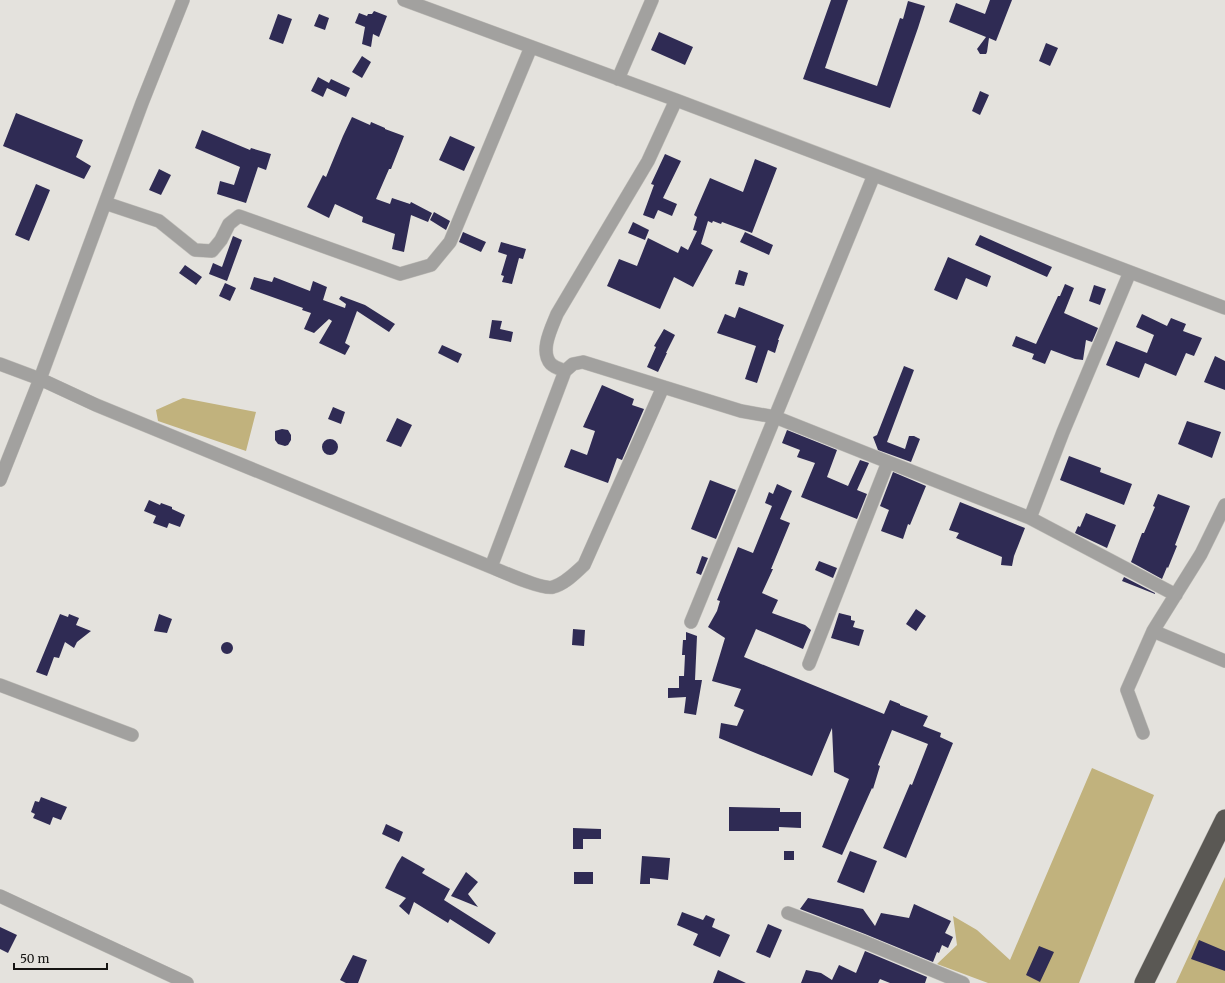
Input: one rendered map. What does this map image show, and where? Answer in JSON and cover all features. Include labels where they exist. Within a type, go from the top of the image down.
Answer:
[{"type":"highway","points":[[1144,983],[1225,819]]},
{"type":"street","points":[[0,480],[40,379],[142,103],[183,0]]},
{"type":"street","points":[[404,0],[433,5],[531,47],[676,100],[1225,308]]},
{"type":"street","points":[[618,79],[652,0]]},
{"type":"street","points":[[105,203],[159,221],[195,250],[212,251],[221,240],[229,224],[239,216],[400,274],[431,265],[450,242],[531,47]]},
{"type":"street","points":[[564,371],[551,364],[546,355],[548,339],[558,314],[648,161],[676,100]]},
{"type":"street","points":[[691,622],[874,176]]},
{"type":"street","points":[[1030,518],[1063,432],[1130,272]]},
{"type":"street","points":[[491,567],[564,371],[573,364],[583,362],[741,411],[775,417],[1030,518],[1176,595]]},
{"type":"street","points":[[0,364],[40,379],[96,405],[491,567],[534,584],[553,588],[568,580],[584,565],[663,387]]},
{"type":"street","points":[[809,664],[888,462]]},
{"type":"street","points":[[1143,733],[1127,690],[1153,631],[1201,554],[1225,505]]},
{"type":"street","points":[[1153,631],[1225,661]]},
{"type":"street","points":[[0,684],[132,735]]},
{"type":"street","points":[[0,896],[187,983]]},
{"type":"street","points":[[788,913],[862,941],[963,983]]},
{"type":"shaded area","points":[[183,398],[256,412],[246,451],[158,421],[156,410]]},
{"type":"shaded area","points":[[1092,768],[1154,795],[1079,983],[988,983],[937,964],[957,945],[953,916],[977,930],[1010,960]]},
{"type":"shaded area","points":[[1225,877],[1225,983],[1176,983]]},
{"type":"building","points":[[831,0],[848,0],[825,68],[877,86],[900,18],[903,19],[908,1],[925,6],[890,108],[803,79]]},
{"type":"building","points":[[990,0],[1012,0],[996,41],[989,38],[986,54],[980,54],[977,49],[986,37],[949,22],[956,3],[985,14]]},
{"type":"building","points":[[374,11],[387,16],[379,37],[373,34],[371,47],[362,44],[365,27],[355,23],[359,13],[367,16],[368,14],[372,14]]},
{"type":"building","points":[[278,14],[292,19],[283,44],[269,39]]},
{"type":"building","points":[[319,14],[329,18],[325,30],[314,26]]},
{"type":"building","points":[[659,32],[693,47],[685,65],[651,50]]},
{"type":"building","points":[[1046,43],[1058,48],[1050,66],[1039,61]]},
{"type":"building","points":[[362,56],[371,62],[362,78],[352,72]]},
{"type":"building","points":[[318,77],[329,83],[331,79],[350,88],[346,97],[327,88],[323,97],[311,91]]},
{"type":"building","points":[[980,91],[989,95],[980,115],[972,111]]},
{"type":"building","points":[[16,113],[83,140],[76,157],[91,166],[84,179],[3,146]]},
{"type":"building","points":[[352,117],[370,125],[371,122],[404,136],[391,169],[389,169],[376,199],[390,204],[392,198],[410,204],[411,202],[432,213],[428,222],[411,215],[404,252],[392,249],[395,234],[362,222],[363,217],[335,204],[329,218],[307,207],[323,175],[326,177]]},
{"type":"building","points":[[202,130],[250,150],[251,148],[271,154],[266,170],[258,167],[246,203],[217,194],[220,181],[234,185],[240,167],[195,148]]},
{"type":"building","points":[[450,136],[475,147],[464,171],[439,160]]},
{"type":"building","points":[[665,154],[681,161],[663,198],[677,204],[672,216],[658,210],[654,219],[643,215],[654,185],[651,184]]},
{"type":"building","points":[[755,159],[777,168],[752,233],[722,222],[721,224],[708,221],[701,244],[713,250],[693,287],[674,277],[660,309],[607,286],[619,259],[637,266],[648,238],[678,253],[681,246],[688,250],[697,231],[693,230],[697,217],[694,215],[710,178],[743,192]]},
{"type":"building","points":[[159,169],[171,175],[161,195],[149,190]]},
{"type":"building","points":[[36,184],[50,190],[29,241],[15,235]]},
{"type":"building","points":[[434,212],[450,221],[446,230],[430,220]]},
{"type":"building","points":[[633,222],[649,230],[645,240],[628,233]]},
{"type":"building","points":[[463,232],[486,242],[481,252],[459,242]]},
{"type":"building","points":[[745,232],[773,245],[769,255],[740,242]]},
{"type":"building","points":[[980,235],[1052,267],[1047,277],[975,245]]},
{"type":"building","points":[[233,236],[242,240],[227,281],[209,274],[213,263],[222,267]]},
{"type":"building","points":[[501,242],[526,249],[523,259],[519,258],[512,284],[502,282],[504,276],[501,275],[507,255],[498,252]]},
{"type":"building","points":[[948,257],[991,276],[987,287],[966,278],[957,300],[934,290]]},
{"type":"building","points":[[185,265],[202,277],[196,285],[179,273]]},
{"type":"building","points":[[739,270],[748,273],[744,286],[735,284]]},
{"type":"building","points":[[254,277],[272,282],[274,277],[310,291],[313,281],[327,287],[323,300],[345,308],[346,304],[339,299],[341,296],[365,305],[395,324],[389,332],[357,311],[345,343],[350,346],[345,355],[319,343],[332,321],[329,319],[314,333],[304,329],[311,313],[302,310],[303,308],[250,289]]},
{"type":"building","points":[[225,283],[236,288],[230,301],[219,296]]},
{"type":"building","points":[[1065,284],[1074,288],[1064,313],[1098,328],[1092,342],[1086,340],[1083,360],[1075,359],[1051,350],[1045,364],[1032,359],[1034,354],[1012,346],[1016,336],[1036,344]]},
{"type":"building","points":[[1094,285],[1106,289],[1100,305],[1089,301]]},
{"type":"building","points":[[739,307],[784,325],[775,353],[768,350],[757,383],[745,379],[756,346],[717,333],[725,314],[735,318]]},
{"type":"building","points":[[1142,314],[1167,326],[1171,318],[1186,324],[1183,331],[1202,338],[1194,356],[1186,353],[1176,376],[1145,363],[1139,378],[1106,365],[1116,341],[1147,353],[1154,335],[1136,327]]},
{"type":"building","points":[[492,320],[502,321],[500,329],[513,332],[511,342],[489,338]]},
{"type":"building","points":[[664,329],[675,335],[658,372],[647,367],[656,347],[654,346]]},
{"type":"building","points":[[442,345],[462,354],[458,363],[438,353]]},
{"type":"building","points":[[1215,356],[1225,361],[1225,390],[1204,382]]},
{"type":"building","points":[[904,366],[914,370],[887,442],[905,449],[909,436],[914,436],[920,439],[911,462],[878,450],[873,437],[877,435]]},
{"type":"building","points":[[602,385],[634,399],[632,405],[644,409],[622,460],[617,458],[608,483],[564,467],[571,449],[587,455],[595,431],[583,427]]},
{"type":"building","points":[[333,407],[345,412],[341,424],[328,419]]},
{"type":"building","points":[[397,418],[412,425],[401,447],[386,441]]},
{"type":"building","points":[[1187,421],[1221,432],[1212,458],[1178,444]]},
{"type":"building","points":[[282,429],[288,430],[291,435],[291,440],[288,445],[285,446],[278,444],[275,440],[275,431]]},
{"type":"building","points":[[787,430],[837,450],[827,477],[848,486],[860,460],[869,463],[857,490],[867,494],[857,519],[801,497],[815,463],[797,457],[800,450],[782,443]]},
{"type":"building","points":[[330,439],[336,441],[338,447],[336,453],[330,455],[324,453],[322,447],[324,441]]},
{"type":"building","points":[[1069,456],[1101,468],[1100,472],[1132,484],[1124,505],[1060,480]]},
{"type":"building","points":[[893,472],[926,486],[910,525],[908,524],[903,539],[881,531],[889,510],[880,506]]},
{"type":"building","points":[[710,480],[736,490],[716,539],[691,529]]},
{"type":"building","points":[[777,484],[792,491],[780,519],[790,523],[771,569],[773,569],[762,593],[778,600],[772,613],[805,625],[811,630],[803,649],[756,629],[744,657],[884,714],[890,700],[900,704],[928,716],[923,726],[941,733],[940,737],[953,743],[906,858],[883,848],[910,784],[912,785],[928,744],[892,730],[878,765],[880,766],[873,789],[872,788],[842,855],[822,847],[849,779],[834,772],[832,728],[812,776],[719,738],[721,723],[737,726],[744,710],[734,706],[741,689],[712,681],[725,638],[708,627],[717,611],[720,601],[717,600],[738,547],[753,553],[772,506],[765,503],[769,492],[773,494]]},
{"type":"building","points":[[1158,494],[1190,506],[1175,545],[1177,546],[1162,579],[1131,562],[1142,533],[1144,533],[1155,507],[1153,506]]},
{"type":"building","points":[[149,500],[160,505],[161,503],[172,507],[172,509],[185,515],[180,527],[169,523],[167,528],[153,523],[156,516],[144,511]]},
{"type":"building","points":[[960,502],[1025,528],[1014,556],[1012,566],[1001,565],[1002,557],[956,538],[959,533],[949,530]]},
{"type":"building","points":[[1086,513],[1116,525],[1107,548],[1075,533],[1078,526],[1080,527]]},
{"type":"building","points":[[702,556],[708,558],[701,575],[696,573]]},
{"type":"building","points":[[819,561],[837,568],[833,578],[815,570]]},
{"type":"building","points":[[1124,577],[1155,593],[1155,594],[1122,581]]},
{"type":"building","points":[[916,609],[926,616],[916,631],[906,624]]},
{"type":"building","points":[[839,613],[851,616],[851,620],[855,621],[853,627],[864,630],[859,646],[831,638]]},
{"type":"building","points":[[60,614],[68,617],[69,614],[79,618],[76,625],[91,631],[77,642],[74,648],[65,642],[59,658],[54,657],[47,676],[36,672]]},
{"type":"building","points":[[159,614],[172,619],[167,633],[154,631]]},
{"type":"building","points":[[573,629],[585,630],[584,646],[572,645]]},
{"type":"building","points":[[686,632],[697,636],[695,680],[702,680],[696,715],[684,713],[686,697],[668,698],[668,688],[679,688],[679,676],[684,676],[685,655],[682,655],[683,640],[686,640]]},
{"type":"building","points":[[227,642],[231,644],[233,648],[231,652],[227,654],[223,652],[221,648],[223,644]]},
{"type":"building","points":[[41,797],[67,807],[61,820],[53,817],[50,825],[33,818],[35,814],[31,812],[35,801],[39,802]]},
{"type":"building","points":[[729,807],[780,808],[780,812],[801,812],[801,828],[779,827],[779,831],[729,831]]},
{"type":"building","points":[[386,824],[403,832],[399,842],[382,834]]},
{"type":"building","points":[[573,828],[601,829],[601,839],[583,839],[583,849],[573,849]]},
{"type":"building","points":[[784,851],[794,851],[794,860],[784,860]]},
{"type":"building","points":[[850,851],[877,861],[864,893],[837,882]]},
{"type":"building","points":[[402,856],[425,869],[422,873],[450,889],[444,900],[496,933],[489,944],[450,919],[448,923],[414,902],[409,915],[399,906],[406,898],[385,888]]},
{"type":"building","points":[[642,856],[670,858],[668,880],[650,878],[650,884],[640,884]]},
{"type":"building","points":[[466,872],[478,882],[468,894],[478,907],[451,896]]},
{"type":"building","points":[[574,872],[593,872],[593,884],[574,884]]},
{"type":"building","points":[[808,898],[863,909],[875,926],[881,913],[909,918],[914,904],[951,921],[945,933],[953,937],[948,948],[942,945],[933,962],[800,909]]},
{"type":"building","points":[[682,912],[703,920],[706,915],[715,919],[712,927],[730,935],[720,957],[693,945],[698,934],[677,925]]},
{"type":"building","points":[[768,924],[782,930],[770,958],[756,952]]},
{"type":"building","points":[[0,927],[17,935],[8,953],[0,949]]},
{"type":"building","points":[[1199,940],[1225,951],[1225,971],[1191,959]]},
{"type":"building","points":[[1039,946],[1054,952],[1040,982],[1026,975]]},
{"type":"building","points":[[865,951],[927,977],[925,983],[890,983],[880,979],[878,983],[801,983],[806,970],[821,973],[832,980],[839,965],[856,973]]},
{"type":"building","points":[[353,955],[367,960],[358,983],[346,983],[340,980]]},
{"type":"building","points":[[718,970],[746,983],[713,983]]}]
